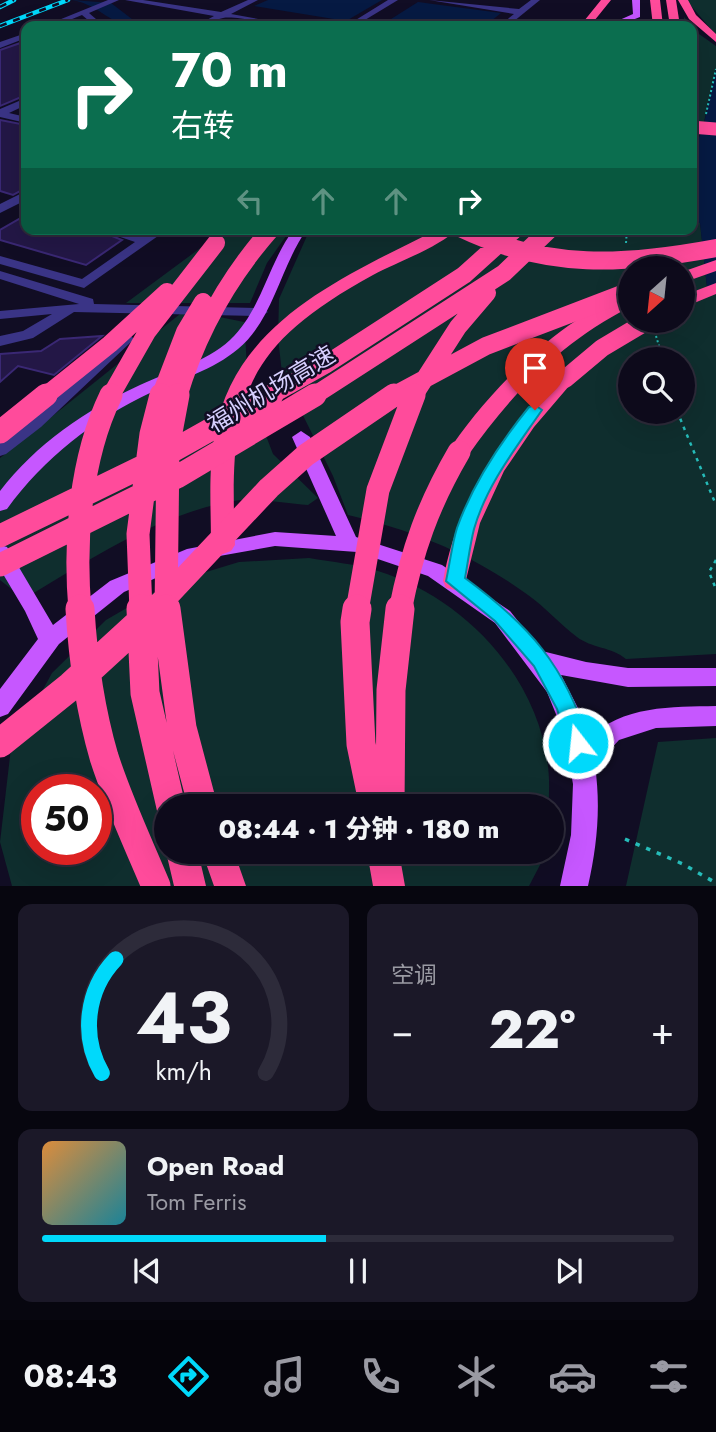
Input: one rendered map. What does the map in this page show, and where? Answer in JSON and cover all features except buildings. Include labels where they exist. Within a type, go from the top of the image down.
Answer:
[{"type":"highway","points":[[589,21],[606,0]]},
{"type":"highway","points":[[606,21],[613,0]]},
{"type":"highway","points":[[655,0],[657,21]]},
{"type":"highway","points":[[671,0],[674,21]]},
{"type":"highway","points":[[682,0],[696,21]]},
{"type":"highway","points":[[697,22],[716,39]]},
{"type":"highway","points":[[697,134],[716,129]]},
{"type":"highway","points":[[697,136],[716,141]]},
{"type":"highway","points":[[168,794],[145,680],[138,534],[151,434],[162,389],[185,332],[225,268],[250,235]]},
{"type":"highway","points":[[199,794],[185,750],[168,649],[163,539],[171,426],[187,366],[210,314],[241,261],[265,235]]},
{"type":"highway","points":[[400,256],[430,235]]},
{"type":"highway","points":[[223,545],[220,479],[226,430],[238,388],[258,352],[291,317],[328,292],[439,235]]},
{"type":"highway","points":[[476,235],[512,250],[552,260],[606,264],[716,248]]},
{"type":"highway","name":"福州机场高速","points":[[0,536],[158,459],[325,365],[464,275],[508,235]]},
{"type":"highway","name":"福州机场高速","points":[[0,565],[177,477],[346,377],[504,273],[544,235]]},
{"type":"highway","points":[[0,432],[110,344],[223,236]]},
{"type":"highway","points":[[156,886],[100,744],[82,647],[79,568],[87,473],[100,424],[127,364],[223,236]]},
{"type":"highway","points":[[695,271],[716,264]]},
{"type":"highway","points":[[371,794],[361,744],[355,622],[378,490],[412,399],[458,327],[504,273]]},
{"type":"highway","points":[[695,298],[716,290]]},
{"type":"highway","points":[[0,743],[45,709],[121,642],[270,487],[313,451],[410,385],[520,331],[618,295]]},
{"type":"highway","points":[[390,794],[396,636],[410,562],[432,498],[482,419],[535,362],[571,333],[618,307]]},
{"type":"highway","points":[[455,581],[466,528],[483,487],[508,445],[565,379],[602,348],[633,333]]},
{"type":"highway","points":[[185,864],[190,886]]},
{"type":"highway","points":[[222,864],[230,886]]},
{"type":"highway","points":[[385,864],[390,886]]},
{"type":"highway","points":[[390,886],[391,864]]},
{"type":"main road","points":[[622,21],[637,15],[636,0]]},
{"type":"main road","points":[[0,503],[25,471],[92,419],[120,401],[212,360],[234,345],[252,328],[261,312],[274,272],[297,235]]},
{"type":"main road","points":[[301,437],[348,542]]},
{"type":"main road","points":[[0,707],[12,684],[49,640],[88,606],[131,579],[176,558],[223,545],[286,538],[348,542],[403,556],[455,581],[502,615],[541,660],[567,707],[583,762],[587,808],[582,858],[574,886]]},
{"type":"main road","points":[[0,552],[8,576],[35,609],[49,640]]},
{"type":"main road","points":[[541,660],[585,674],[679,679],[716,677]]},
{"type":"main road","points":[[583,762],[611,732],[656,718],[716,716]]},
{"type":"lane","points":[[129,0],[260,21]]},
{"type":"lane","points":[[210,21],[254,0]]},
{"type":"lane","points":[[358,21],[394,0]]},
{"type":"lane","points":[[433,0],[520,12]]},
{"type":"lane","points":[[509,21],[536,0]]},
{"type":"lane","points":[[60,21],[112,1]]},
{"type":"lane","points":[[83,12],[94,21]]},
{"type":"lane","points":[[0,45],[21,37]]},
{"type":"lane","points":[[0,114],[21,104]]},
{"type":"lane","points":[[0,114],[21,119]]},
{"type":"lane","points":[[3,205],[21,197]]},
{"type":"lane","points":[[3,205],[21,208]]},
{"type":"lane","points":[[124,235],[146,241]]},
{"type":"lane","points":[[0,260],[84,284],[154,235]]},
{"type":"lane","points":[[0,275],[108,308]]},
{"type":"lane","points":[[0,315],[74,308],[261,312]]},
{"type":"lane","points":[[0,341],[27,335],[74,308]]},
{"type":"lane","points":[[0,450],[35,423],[109,356],[148,317],[152,309]]},
{"type":"path","points":[[706,115],[716,69]]},
{"type":"path","points":[[682,424],[716,505]]},
{"type":"path","points":[[716,560],[709,572],[716,589]]},
{"type":"path","points":[[625,839],[683,863],[716,883]]},
{"type":"green space","points":[[686,0],[716,0],[716,35]]},
{"type":"green space","points":[[697,32],[716,46],[716,69],[704,122],[697,121]]},
{"type":"green space","points":[[697,222],[700,222],[707,287],[716,289],[716,654],[626,659],[583,641],[507,580],[464,556],[397,528],[348,515],[333,476],[282,373],[278,338],[279,299],[307,235],[697,235]]},
{"type":"green space","points":[[218,235],[287,235],[267,263],[250,303],[126,303]]},
{"type":"green space","points":[[185,310],[249,323],[245,332],[248,389],[273,454],[318,498],[308,505],[261,500],[233,501],[177,517],[124,541],[24,599],[0,580],[0,458]]},
{"type":"green space","points":[[309,558],[378,571],[414,585],[448,606],[478,631],[504,660],[525,694],[540,730],[548,768],[548,794],[154,794],[154,864],[540,864],[529,886],[12,886],[0,842],[11,748],[52,673],[106,620],[170,583],[239,562]]},
{"type":"green space","points":[[716,738],[716,886],[626,886],[658,742]]},
{"type":"water","points":[[72,0],[111,3],[134,21],[116,21]]},
{"type":"water","points":[[268,0],[382,0],[346,21],[254,6]]},
{"type":"water","points":[[418,2],[501,13],[491,21],[388,21]]},
{"type":"water","points":[[716,69],[716,289],[707,287],[700,223],[697,222],[697,142],[703,128]]},
{"type":"railway","points":[[0,7],[14,0]]},
{"type":"railway","points":[[0,26],[68,0]]},
{"type":"route","points":[[535,410],[508,445],[483,487],[466,528],[455,581],[502,615],[541,660],[567,707],[578,743]]}]
